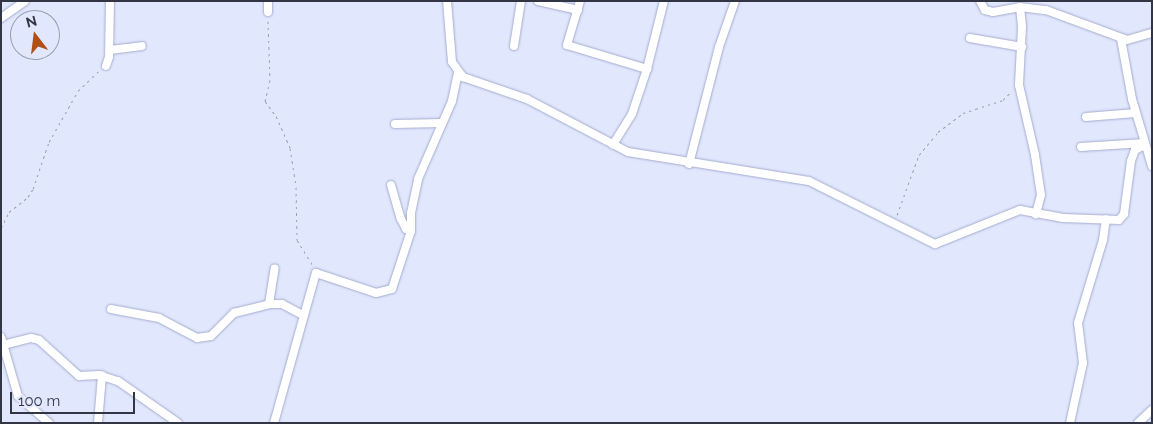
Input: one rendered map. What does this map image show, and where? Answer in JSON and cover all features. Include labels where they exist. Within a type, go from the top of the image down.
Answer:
[{"type":"street","points":[[1,18],[25,1]]},
{"type":"street","points":[[106,66],[110,50],[110,1]]},
{"type":"street","points":[[268,1],[268,12]]},
{"type":"street","points":[[274,423],[303,315],[317,273],[376,293],[389,291],[411,231],[411,213],[418,179],[452,101],[458,73],[452,62],[447,1]]},
{"type":"street","points":[[514,46],[522,1]]},
{"type":"street","points":[[538,1],[579,5],[566,39],[567,45],[647,69]]},
{"type":"street","points":[[613,145],[632,114],[647,69],[664,1]]},
{"type":"street","points":[[689,164],[719,47],[735,1]]},
{"type":"street","points":[[980,1],[986,10],[993,12],[1020,7],[1036,8],[1121,39],[1135,39],[1152,33]]},
{"type":"street","points":[[1036,8],[1041,1]]},
{"type":"street","points":[[1020,7],[1022,47],[1019,85],[1035,155],[1041,196],[1036,214]]},
{"type":"street","points":[[970,38],[1022,47]]},
{"type":"street","points":[[1121,39],[1136,113],[1152,165]]},
{"type":"street","points":[[110,50],[142,46]]},
{"type":"street","points":[[458,73],[527,99],[584,126],[613,145],[628,152],[689,164],[809,181],[895,222],[935,244],[1015,211],[1106,219],[1123,218],[1131,161],[1135,150],[1144,144]]},
{"type":"street","points":[[1086,117],[1136,113]]},
{"type":"street","points":[[396,124],[442,123]]},
{"type":"street","points":[[1081,147],[1144,144]]},
{"type":"street","points":[[391,185],[401,219],[406,229],[411,231]]},
{"type":"street","points":[[1070,423],[1083,363],[1078,323],[1103,240],[1106,219]]},
{"type":"street","points":[[269,304],[275,268]]},
{"type":"street","points":[[111,309],[159,318],[188,336],[205,338],[218,330],[234,313],[269,304],[282,304],[303,315]]},
{"type":"street","points":[[49,423],[18,396],[2,341],[30,338],[39,340],[79,376],[102,375],[118,381],[178,423]]},
{"type":"street","points":[[98,423],[102,375]]},
{"type":"street","points":[[1138,423],[1152,410]]},
{"type":"path","points":[[268,12],[270,80],[266,101],[276,116],[290,148],[296,187],[297,240],[317,273]]},
{"type":"path","points":[[1,228],[9,212],[28,197],[33,189],[49,142],[78,91],[106,66]]},
{"type":"path","points":[[895,222],[919,155],[938,132],[963,112],[1003,100],[1019,85]]}]
